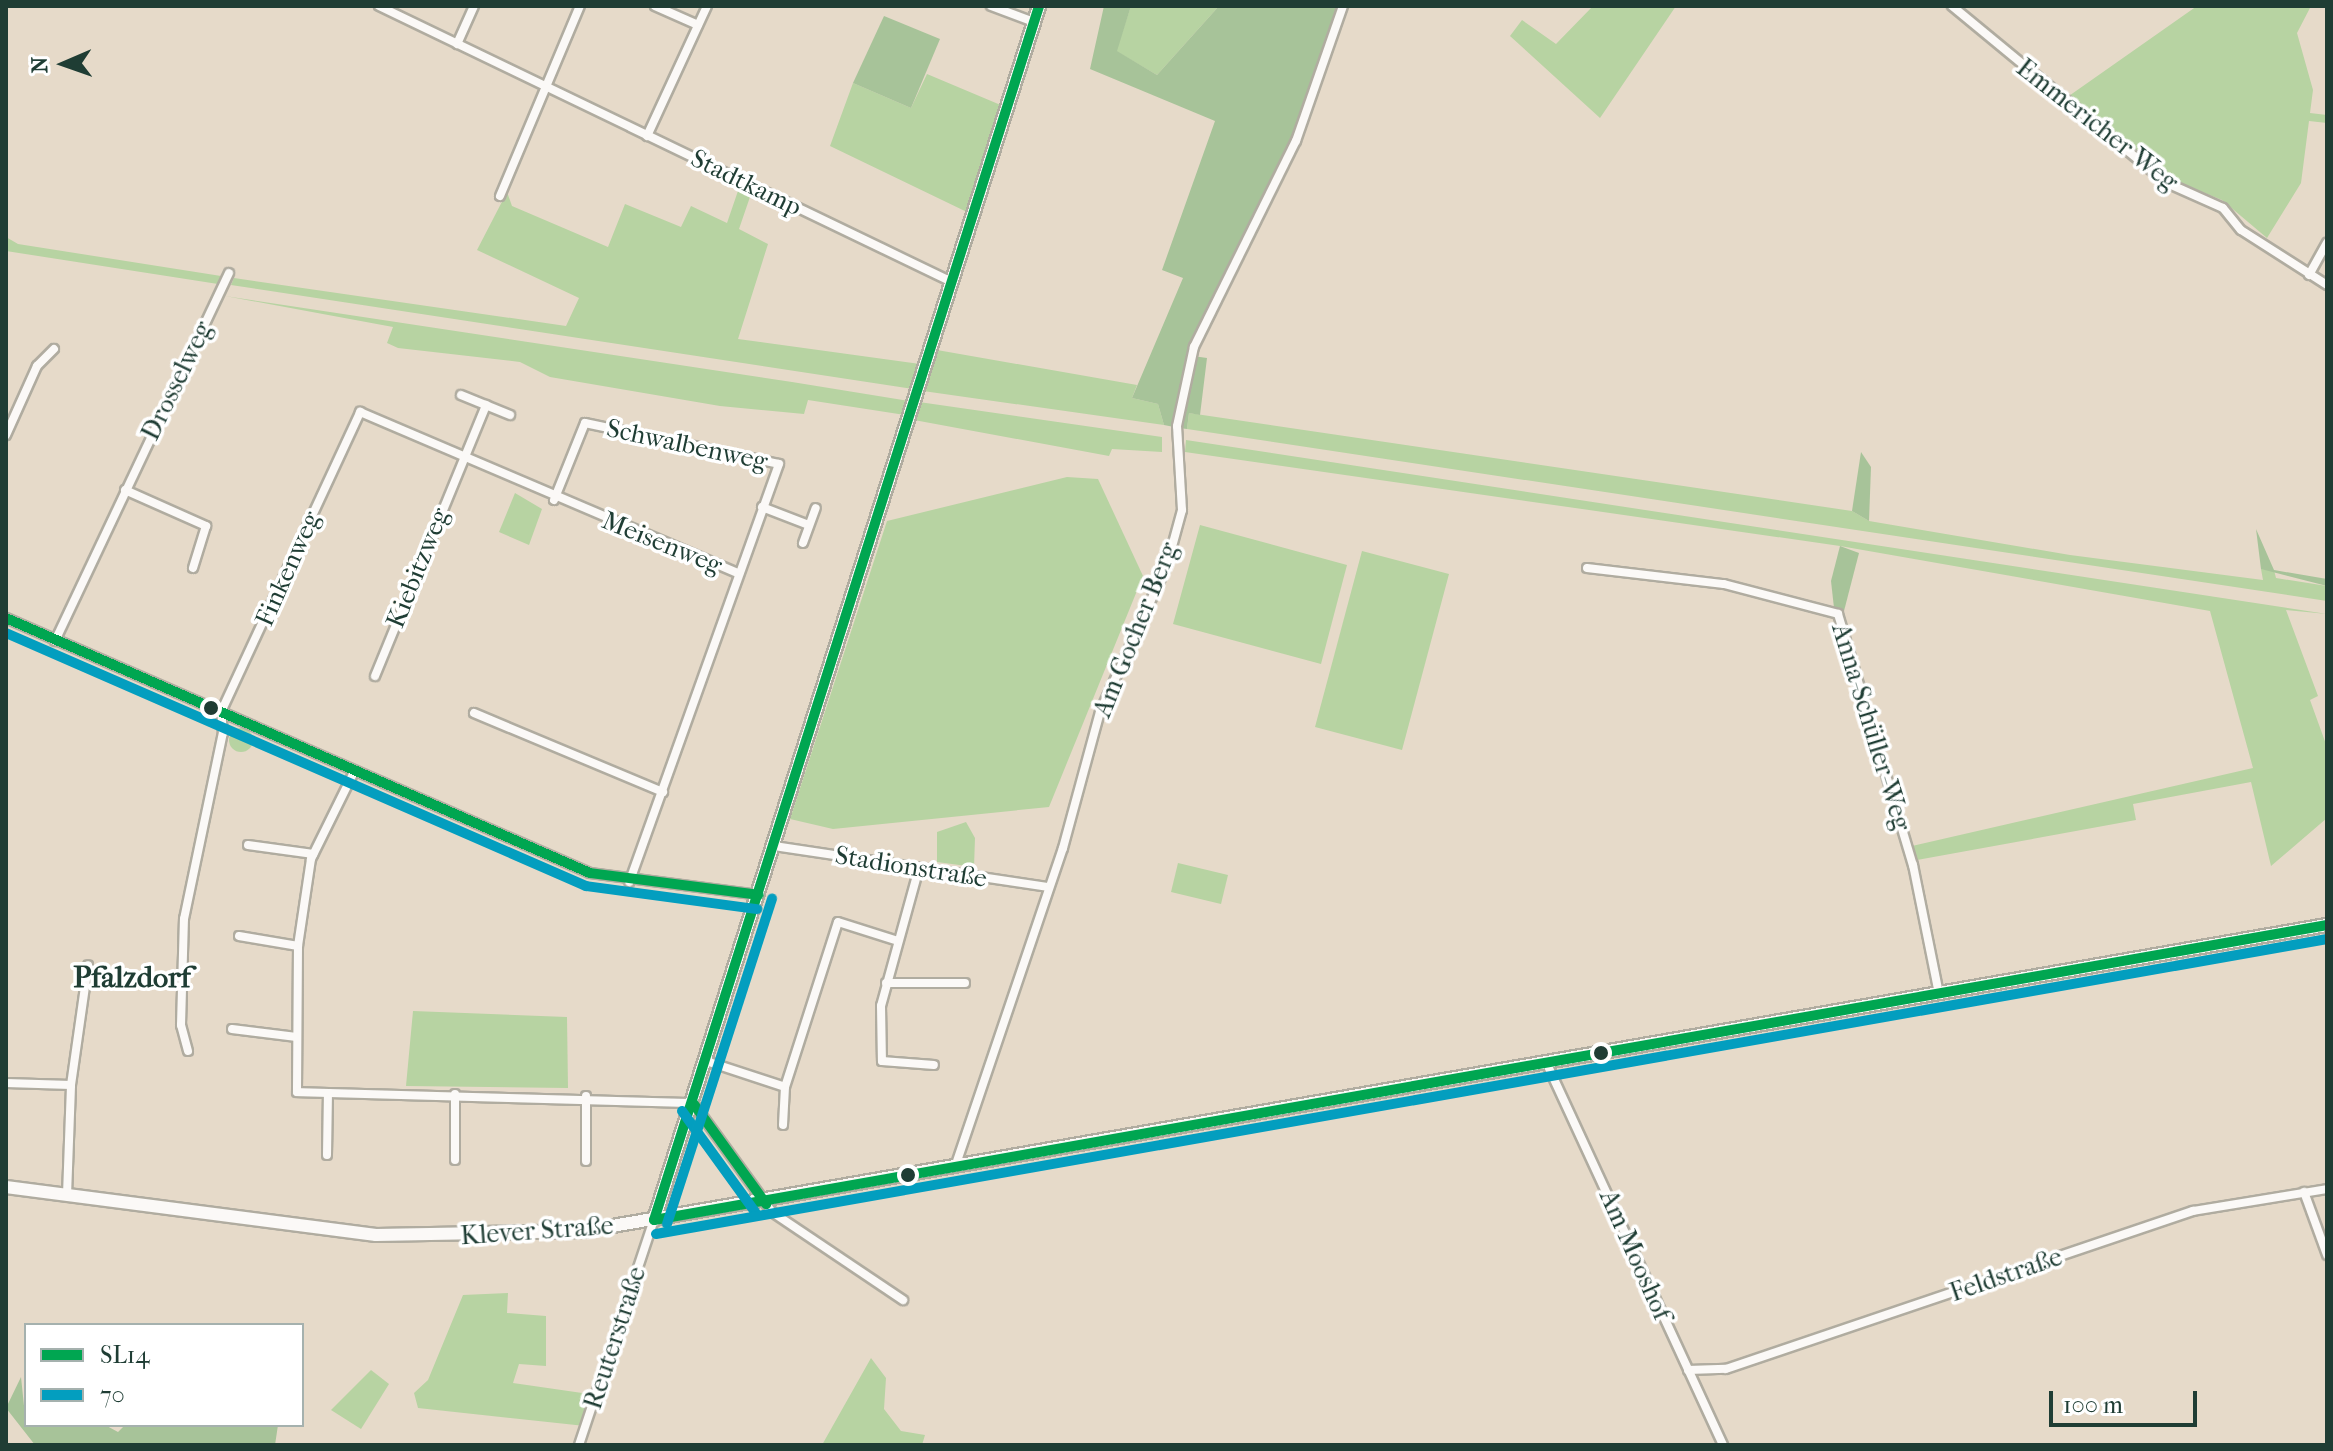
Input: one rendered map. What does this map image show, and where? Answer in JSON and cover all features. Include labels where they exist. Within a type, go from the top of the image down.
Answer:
[{"type":"street","name":"Stadtkamp","points":[[379,6],[950,281]]},
{"type":"street","points":[[457,44],[474,6]]},
{"type":"street","points":[[500,196],[543,84],[580,6]]},
{"type":"street","points":[[655,6],[698,25]]},
{"type":"street","points":[[647,136],[707,6]]},
{"type":"street","points":[[991,6],[1034,22]]},
{"type":"street","name":"Reuterstraße","points":[[579,1445],[693,1103],[1039,6]]},
{"type":"street","name":"Am Gocher Berg","points":[[953,1171],[1049,887],[1100,712],[1167,565],[1182,510],[1177,426],[1194,347],[1296,141],[1343,6]]},
{"type":"street","name":"Emmericher Weg","points":[[1952,6],[2144,165],[2223,208],[2241,230],[2327,285]]},
{"type":"street","points":[[2309,275],[2327,243]]},
{"type":"street","name":"Drosselweg","points":[[55,641],[229,273]]},
{"type":"street","points":[[6,435],[37,366],[54,349]]},
{"type":"street","points":[[461,395],[510,415]]},
{"type":"street","points":[[462,460],[486,405]]},
{"type":"street","name":"Meisenweg","points":[[354,426],[360,412],[554,500],[736,572],[663,792],[629,882]]},
{"type":"street","name":"Schwalbenweg","points":[[554,500],[585,423],[779,464],[736,572]]},
{"type":"street","name":"Finkenweg","points":[[221,712],[354,426]]},
{"type":"street","name":"Kiebitzweg","points":[[375,676],[462,460]]},
{"type":"street","points":[[125,490],[206,526],[193,568]]},
{"type":"street","name":"Schwalbenweg","points":[[762,507],[809,525]]},
{"type":"street","points":[[803,543],[816,508]]},
{"type":"street","name":"Anna-Schüller-Weg","points":[[1587,568],[1724,584],[1838,614],[1913,865],[1939,994]]},
{"type":"street","points":[[6,618],[221,712],[353,774],[575,867],[629,882],[759,895]]},
{"type":"street","points":[[188,1051],[181,1025],[184,919],[223,733],[221,712]]},
{"type":"street","points":[[474,713],[663,792]]},
{"type":"street","points":[[353,774],[313,854],[298,946],[297,1092],[586,1096],[693,1103],[766,1204],[903,1300]]},
{"type":"street","points":[[248,845],[313,854]]},
{"type":"street","name":"Stadionstraße","points":[[774,846],[1049,887]]},
{"type":"street","points":[[919,868],[886,983],[882,1061],[934,1065]]},
{"type":"street","points":[[783,1125],[785,1087],[838,922],[898,941]]},
{"type":"street","name":"Klever Straße","points":[[6,1187],[376,1235],[473,1238],[652,1226],[2327,925]]},
{"type":"street","points":[[239,936],[298,946]]},
{"type":"street","points":[[67,1195],[71,1085],[88,965]]},
{"type":"street","points":[[886,983],[965,983]]},
{"type":"street","points":[[232,1029],[297,1037]]},
{"type":"street","points":[[706,1061],[785,1087]]},
{"type":"street","name":"Am Mooshof","points":[[1547,1064],[1723,1445]]},
{"type":"street","points":[[6,1083],[71,1085]]},
{"type":"street","points":[[327,1155],[328,1093]]},
{"type":"street","points":[[455,1094],[455,1160]]},
{"type":"street","points":[[586,1096],[586,1161]]},
{"type":"street","name":"Feldstraße","points":[[1688,1370],[1726,1369],[2193,1211],[2327,1189]]},
{"type":"street","points":[[2304,1192],[2327,1255]]},
{"type":"green space","points":[[1104,6],[1131,6],[1117,51],[1157,75],[1219,6],[1340,6],[1295,136],[1189,355],[1174,427],[1164,425],[1158,404],[1132,398],[1183,278],[1162,270],[1215,121],[1090,69]]},
{"type":"green space","points":[[1131,6],[1219,6],[1157,75],[1116,51]]},
{"type":"green space","points":[[1593,6],[1676,6],[1600,118],[1510,36],[1522,20],[1556,44]]},
{"type":"green space","points":[[2197,6],[2311,6],[2297,33],[2313,90],[2310,113],[2327,115],[2327,123],[2309,121],[2301,183],[2267,238],[2222,200],[2172,180],[2066,98]]},
{"type":"green space","points":[[884,16],[940,39],[911,108],[853,83]]},
{"type":"green space","points":[[927,74],[1003,106],[969,213],[830,146],[853,83],[911,108]]},
{"type":"green space","points":[[739,188],[751,194],[739,229],[768,244],[738,339],[920,364],[913,389],[231,285],[234,278],[566,326],[579,298],[477,250],[507,192],[512,206],[608,247],[625,204],[681,227],[691,206],[727,223]]},
{"type":"green space","points":[[6,237],[18,244],[221,276],[218,284],[6,251]]},
{"type":"green space","points":[[225,296],[909,401],[905,415],[808,400],[804,414],[720,406],[550,377],[520,362],[398,348],[387,343],[393,327]]},
{"type":"green space","points":[[937,350],[1137,385],[1132,398],[1158,404],[1164,425],[923,391]]},
{"type":"green space","points":[[1193,356],[1207,358],[1200,415],[1189,413],[1187,429],[1179,428]]},
{"type":"green space","points":[[919,402],[1162,437],[1162,452],[1112,449],[1109,456],[914,420]]},
{"type":"green space","points":[[1189,413],[1852,511],[1869,521],[2070,555],[2263,580],[2261,569],[2274,570],[2276,578],[2327,586],[2327,601],[1187,429]]},
{"type":"green space","points":[[1186,440],[2327,614],[2286,610],[2318,696],[2310,700],[2327,747],[2327,818],[2271,866],[2251,782],[2133,804],[2136,820],[1917,860],[1912,846],[2253,768],[2210,611],[1840,546],[1185,452]]},
{"type":"green space","points":[[1861,452],[1871,467],[1869,521],[1852,511]]},
{"type":"green space","points":[[1067,477],[1098,479],[1143,576],[1049,807],[833,829],[790,819],[887,521]]},
{"type":"green space","points":[[515,493],[542,509],[529,545],[499,532]]},
{"type":"green space","points":[[1200,525],[1347,565],[1321,664],[1173,624]]},
{"type":"green space","points":[[2256,529],[2274,570],[2327,579],[2327,586],[2261,569]]},
{"type":"green space","points":[[1840,546],[1859,553],[1844,611],[1834,608],[1831,581]]},
{"type":"green space","points":[[1362,551],[1449,574],[1402,750],[1315,727]]},
{"type":"green space","points":[[241,728],[252,735],[253,740],[246,751],[241,752],[230,745],[229,740],[236,729]]},
{"type":"green space","points":[[966,822],[975,838],[974,867],[937,862],[937,832]]},
{"type":"green space","points":[[1178,863],[1228,875],[1221,904],[1171,892]]},
{"type":"green space","points":[[413,1011],[567,1017],[568,1088],[406,1086]]},
{"type":"green space","points":[[508,1293],[507,1313],[546,1316],[546,1366],[519,1364],[513,1383],[596,1395],[585,1426],[418,1408],[414,1393],[428,1380],[463,1295]]},
{"type":"green space","points":[[871,1358],[886,1378],[884,1409],[901,1431],[925,1435],[922,1445],[822,1445]]},
{"type":"green space","points":[[371,1370],[389,1384],[361,1429],[331,1410]]},
{"type":"green space","points":[[21,1377],[24,1427],[109,1427],[118,1432],[123,1427],[278,1427],[275,1445],[35,1445],[6,1408]]},
{"type":"transit line","name":"SL14","points":[[654,1220],[1039,6]]},
{"type":"transit line","name":"SL14","points":[[6,618],[590,873],[759,895]]},
{"type":"transit line","name":"70","points":[[6,633],[586,886],[757,909]]},
{"type":"transit line","name":"70","points":[[667,1224],[772,899]]},
{"type":"transit line","name":"SL14","points":[[654,1220],[2327,925]]},
{"type":"transit line","name":"70","points":[[656,1234],[2327,939]]},
{"type":"transit line","name":"SL14","points":[[693,1103],[766,1204]]},
{"type":"transit line","name":"70","points":[[682,1111],[755,1212]]},
{"type":"district","name":"Pfalzdorf","points":[[132,978]]}]
